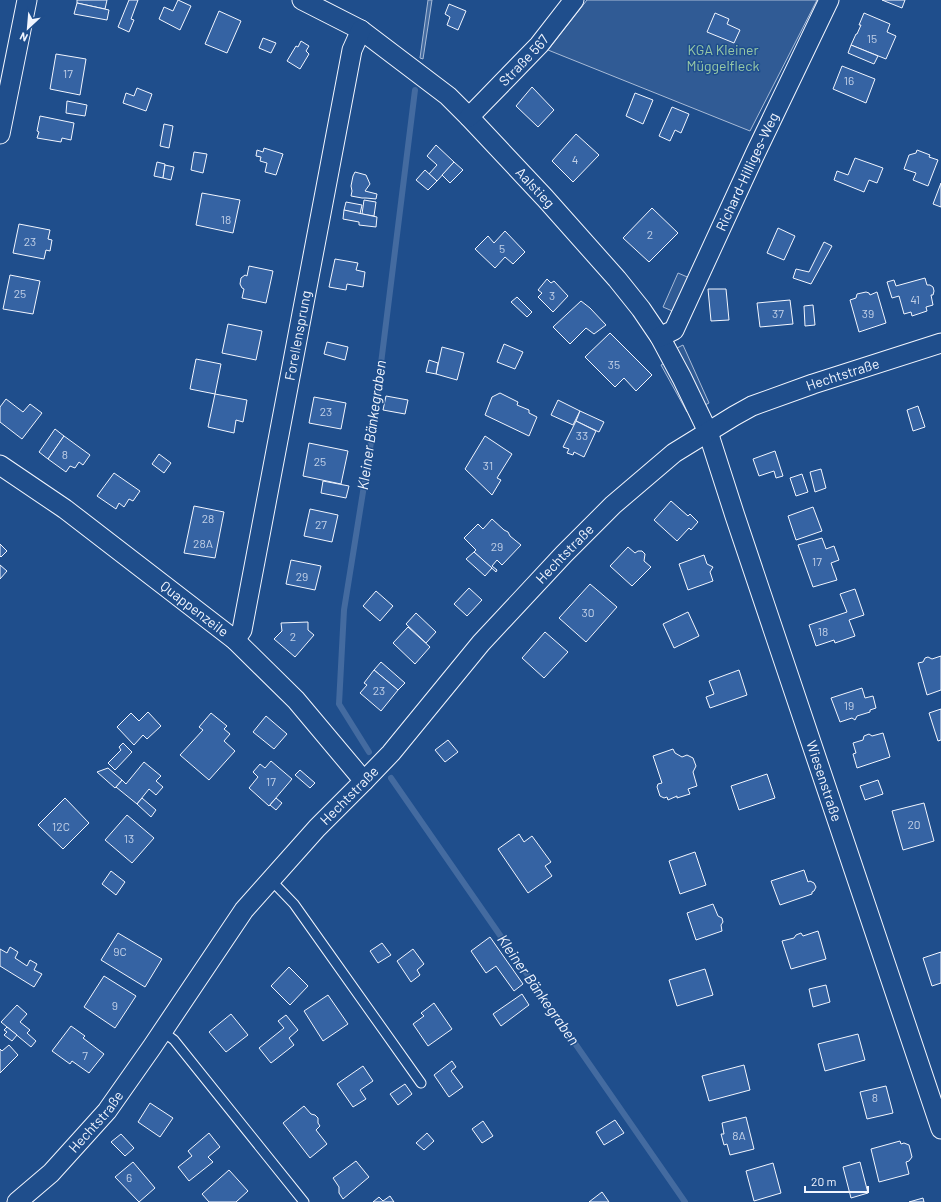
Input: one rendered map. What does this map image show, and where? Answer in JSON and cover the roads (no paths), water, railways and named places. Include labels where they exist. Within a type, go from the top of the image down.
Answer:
[{"type":"street","points":[[0,134],[27,0]]},
{"type":"street","name":"Aalstieg","points":[[302,0],[361,30],[448,96],[469,117],[545,198],[617,279],[641,309],[660,337],[708,432]]},
{"type":"street","name":"Straße 567","points":[[469,117],[539,45],[574,0]]},
{"type":"street","name":"Richard-Hilliges-Weg","points":[[660,337],[674,330],[756,152],[829,0]]},
{"type":"street","name":"Forellensprung","points":[[235,640],[242,630],[352,50],[361,30]]},
{"type":"street","name":"Hechtstraße","points":[[17,1202],[51,1173],[107,1111],[244,910],[270,879],[317,828],[391,753],[482,643],[564,554],[613,505],[674,453],[752,406],[813,384],[941,343]]},
{"type":"street","name":"Wiesenstraße","points":[[708,432],[941,1129]]},
{"type":"street","name":"Quappenzeile","points":[[0,465],[65,509],[235,640],[296,700],[364,781]]},
{"type":"lane","points":[[270,879],[294,904],[421,1083]]},
{"type":"lane","points":[[162,1031],[174,1040],[304,1202]]},
{"type":"waterway","name":"Kleiner Bänkegraben","points":[[369,752],[339,704],[344,610],[372,436],[415,90]]},
{"type":"waterway","name":"Kleiner Bänkegraben","points":[[391,778],[685,1202]]},
{"type":"park label","name":"KGA Kleiner Müggelfleck","points":[[723,58]]}]
